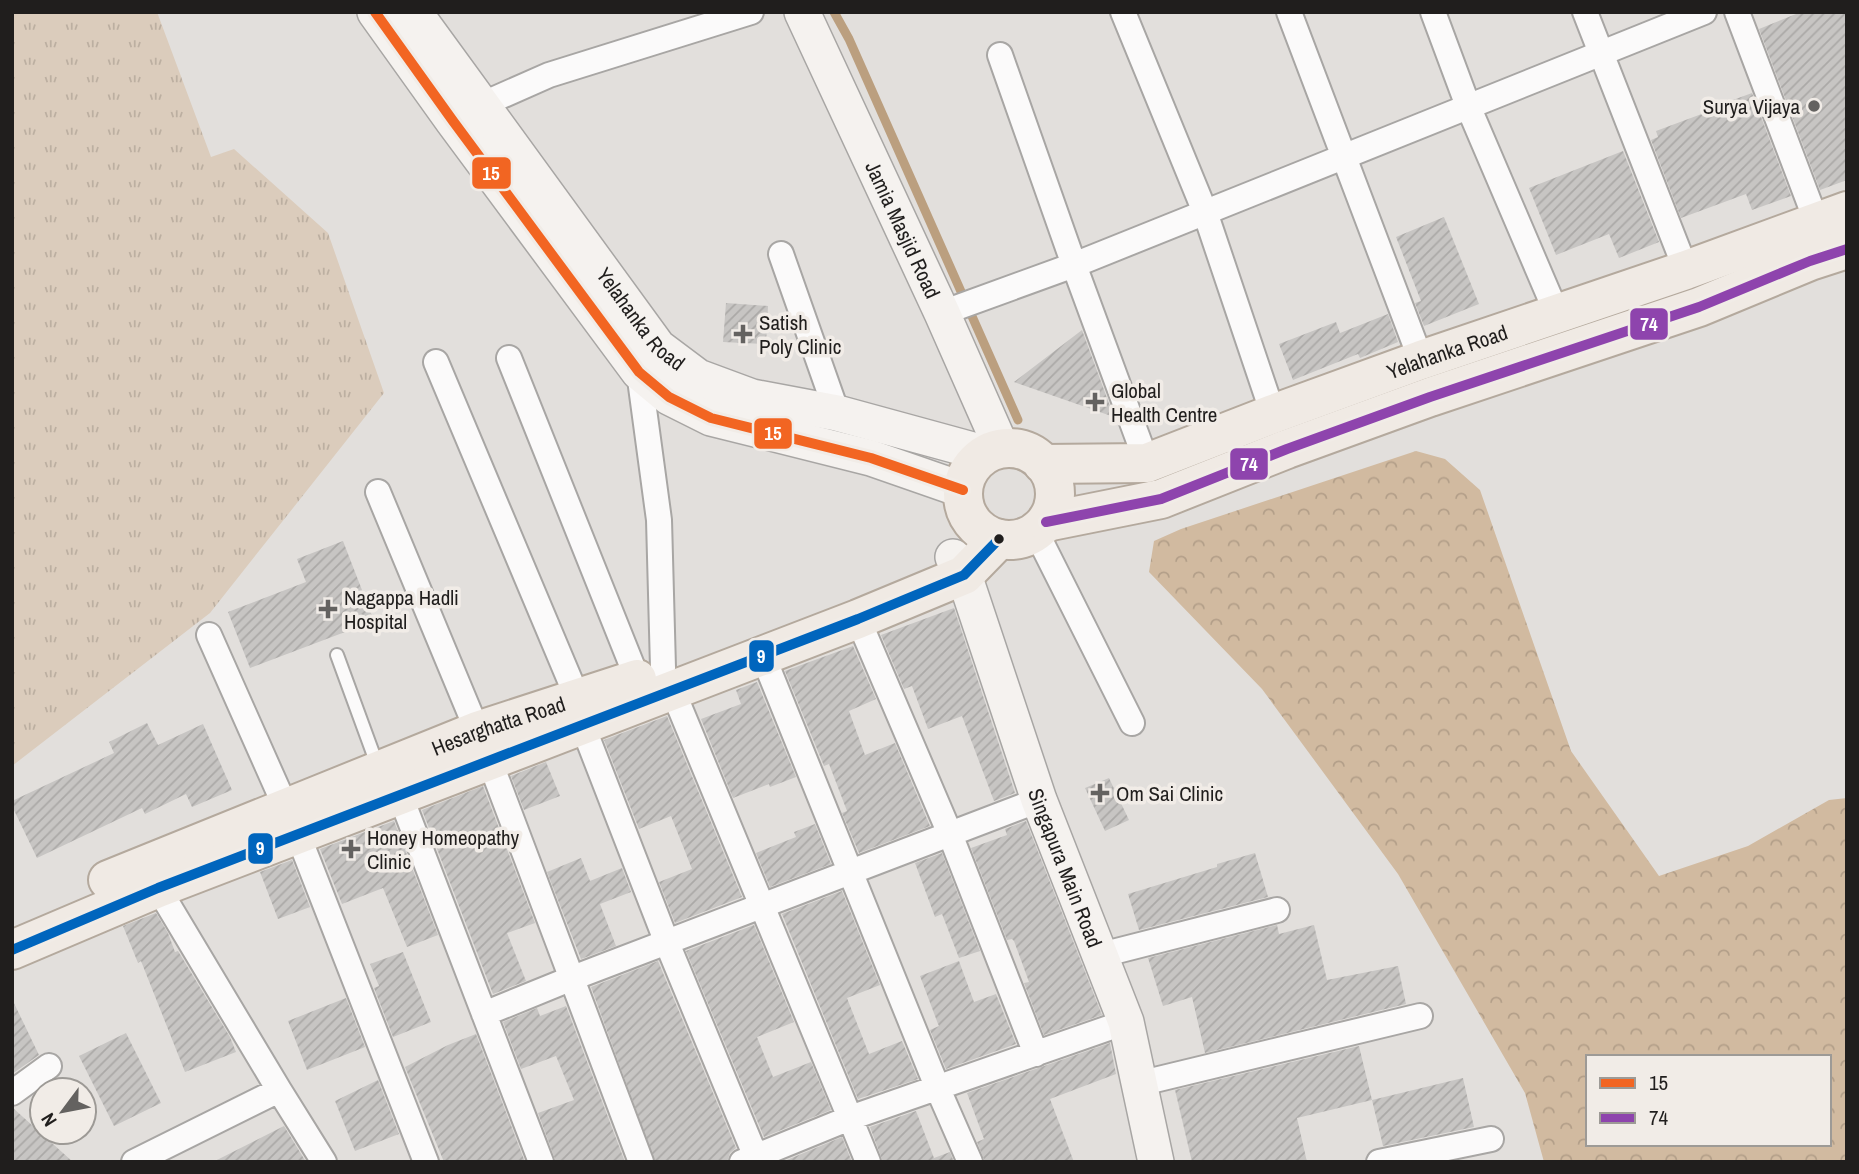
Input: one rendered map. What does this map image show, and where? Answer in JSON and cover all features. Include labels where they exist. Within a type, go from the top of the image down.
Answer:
[{"type":"main road","name":"Yelahanka Road","points":[[375,12],[639,372],[669,397],[711,418],[871,458],[963,490]]},
{"type":"main road","name":"Yelahanka Road","points":[[414,12],[658,347],[698,377],[752,397],[837,413],[995,451]]},
{"type":"main road","name":"Jamia Masjid Road","points":[[802,12],[948,311],[995,451]]},
{"type":"main road","name":"Yelahanka Road","points":[[1043,464],[1147,463],[1421,360],[1832,217]]},
{"type":"main road","name":"Yelahanka Road","points":[[1041,527],[1161,499],[1287,449],[1430,397],[1699,307],[1810,261],[1847,249]]},
{"type":"main road","points":[[995,451],[1024,452],[1043,464],[1051,477],[1055,493],[1053,508],[1041,527],[1025,538],[990,535],[968,516],[963,490],[965,479],[974,464],[995,451]]},
{"type":"main road","name":"Hesarghatta Road","points":[[657,678],[763,656],[858,619],[959,566],[990,535]]},
{"type":"main road","name":"Hesarghatta Road","points":[[12,920],[291,821],[483,745],[580,711],[841,602],[959,566]]},
{"type":"main road","name":"Singapura Main Road","points":[[959,566],[1039,800],[1126,1022],[1156,1162]]},
{"type":"main road","name":"Hesarghatta Road","points":[[12,950],[158,888],[291,821]]},
{"type":"street","points":[[481,105],[549,75],[751,12]]},
{"type":"street","points":[[1123,12],[1205,212],[1273,414]]},
{"type":"street","points":[[1289,12],[1421,360]]},
{"type":"street","points":[[1433,12],[1468,106],[1557,314]]},
{"type":"street","points":[[1585,12],[1686,270]]},
{"type":"street","points":[[948,311],[1074,265],[1704,12]]},
{"type":"street","points":[[1737,12],[1832,217]]},
{"type":"street","points":[[1000,55],[1147,463]]},
{"type":"street","points":[[781,254],[837,413]]},
{"type":"street","points":[[509,358],[762,906],[868,1162]]},
{"type":"street","points":[[436,362],[580,711],[752,1160],[850,1118],[1126,1022]]},
{"type":"street","points":[[639,372],[659,520],[657,678]]},
{"type":"street","points":[[378,492],[483,745],[641,1162]]},
{"type":"street","points":[[1041,527],[1132,723]]},
{"type":"street","points":[[858,619],[950,834],[1036,1054]]},
{"type":"street","points":[[209,635],[291,821],[426,1162]]},
{"type":"street","points":[[763,656],[970,1162]]},
{"type":"street","points":[[390,783],[541,1162]]},
{"type":"street","points":[[484,1014],[1039,800]]},
{"type":"street","points":[[158,888],[324,1162]]},
{"type":"street","points":[[1101,955],[1277,910]]},
{"type":"street","points":[[1138,1084],[1420,1016]]},
{"type":"street","points":[[12,1093],[49,1066]]},
{"type":"street","points":[[134,1162],[279,1090]]},
{"type":"street","points":[[1379,1162],[1491,1139]]},
{"type":"lane","points":[[337,655],[390,783]]},
{"type":"green space","points":[[12,12],[157,12],[211,157],[234,149],[328,233],[384,393],[210,613],[12,766]]},
{"type":"green space","points":[[1416,451],[1445,459],[1480,490],[1571,751],[1659,876],[1748,846],[1829,800],[1847,798],[1847,1162],[1544,1162],[1525,1093],[1398,874],[1262,689],[1149,572],[1154,541],[1181,529]]},
{"type":"building","name":"Surya Vijaya","points":[[1801,12],[1847,12],[1847,180],[1820,190],[1759,29]]},
{"type":"building","points":[[1752,93],[1791,196],[1752,210],[1746,194],[1681,218],[1651,140],[1658,137],[1656,131]]},
{"type":"building","points":[[1623,151],[1659,242],[1619,258],[1609,234],[1556,255],[1529,188]]},
{"type":"building","points":[[1444,217],[1479,304],[1424,326],[1415,303],[1421,301],[1396,237]]},
{"type":"building","points":[[726,303],[768,306],[766,344],[723,342]]},
{"type":"building","points":[[1388,314],[1398,342],[1360,358],[1358,354],[1293,380],[1279,344],[1336,322],[1340,333]]},
{"type":"building","points":[[1082,330],[1114,417],[1014,382]]},
{"type":"building","points":[[343,541],[374,621],[250,668],[228,612],[306,582],[297,559]]},
{"type":"building","points":[[954,608],[1015,793],[994,801],[962,716],[928,729],[912,686],[904,689],[881,635]]},
{"type":"building","points":[[853,646],[876,699],[849,711],[865,755],[895,743],[930,826],[859,853],[842,813],[847,811],[829,764],[824,766],[785,671]]},
{"type":"building","points":[[757,682],[796,777],[733,798],[701,719],[741,704],[736,690]]},
{"type":"building","points":[[667,716],[742,897],[675,923],[659,882],[692,869],[671,816],[639,829],[604,740]]},
{"type":"building","points":[[147,723],[158,745],[203,724],[232,790],[192,807],[186,794],[145,814],[142,808],[37,858],[12,801],[114,753],[109,742]]},
{"type":"building","points":[[546,762],[560,796],[524,810],[511,776]]},
{"type":"building","points":[[1109,778],[1129,820],[1105,831],[1085,788]]},
{"type":"building","points":[[483,786],[535,923],[507,933],[526,981],[493,994],[422,810]]},
{"type":"building","points":[[394,821],[438,935],[407,947],[383,888],[342,904],[320,849]]},
{"type":"building","points":[[1026,821],[1102,1015],[1044,1035],[1024,983],[1029,982],[1014,941],[1007,940],[971,848],[1007,835],[1005,829]]},
{"type":"building","points":[[815,824],[831,864],[770,887],[756,853],[796,837],[794,832]]},
{"type":"building","points":[[942,853],[980,951],[959,958],[942,914],[935,917],[915,863]]},
{"type":"building","points":[[1255,853],[1268,897],[1139,930],[1128,894]]},
{"type":"building","points":[[581,858],[590,881],[622,868],[631,892],[600,904],[616,946],[581,959],[547,872]]},
{"type":"building","points":[[292,860],[310,907],[278,919],[260,872]]},
{"type":"building","points":[[842,891],[880,985],[847,998],[869,1054],[902,1041],[918,1079],[858,1099],[782,914]]},
{"type":"building","points":[[156,913],[175,952],[178,951],[230,1037],[236,1052],[185,1072],[141,961],[138,963],[123,926]]},
{"type":"building","points":[[754,925],[794,1022],[757,1037],[773,1077],[811,1062],[831,1110],[764,1137],[686,951]]},
{"type":"building","points":[[1277,925],[1279,934],[1314,925],[1327,980],[1398,966],[1406,1004],[1205,1053],[1192,997],[1163,1006],[1148,958]]},
{"type":"building","points":[[403,952],[431,1022],[393,1037],[374,988],[379,986],[370,964]]},
{"type":"building","points":[[658,961],[736,1148],[730,1153],[727,1162],[655,1162],[591,987]]},
{"type":"building","points":[[959,961],[974,1002],[996,994],[1016,1044],[946,1069],[930,1030],[939,1026],[920,976]]},
{"type":"building","points":[[346,998],[365,1047],[307,1070],[288,1021]]},
{"type":"building","points":[[12,999],[39,1055],[12,1074]]},
{"type":"building","points":[[566,1006],[625,1162],[556,1162],[538,1113],[574,1100],[556,1056],[521,1069],[503,1022],[537,1008],[540,1016]]},
{"type":"building","points":[[126,1033],[161,1103],[114,1126],[98,1094],[98,1076],[89,1076],[79,1056]]},
{"type":"building","points":[[476,1034],[525,1162],[444,1162],[405,1067]]},
{"type":"building","points":[[1110,1043],[1116,1074],[1050,1099],[1074,1162],[985,1162],[977,1142],[984,1139],[967,1093]]},
{"type":"building","points":[[1359,1046],[1372,1100],[1297,1118],[1307,1162],[1192,1162],[1175,1090]]},
{"type":"building","points":[[1463,1078],[1474,1127],[1383,1146],[1372,1100]]},
{"type":"building","points":[[378,1080],[399,1134],[355,1151],[335,1101]]},
{"type":"building","points":[[13,1108],[28,1122],[28,1146],[55,1146],[73,1162],[12,1162]]},
{"type":"building","points":[[916,1111],[934,1158],[950,1152],[954,1162],[883,1162],[870,1127]]},
{"type":"building","points":[[284,1126],[306,1162],[213,1162]]},
{"type":"building","points":[[842,1137],[852,1162],[782,1162]]},
{"type":"waterway","points":[[834,12],[849,39],[1018,420]]},
{"type":"transit line","name":"15","points":[[375,12],[639,372],[669,397],[711,418],[871,458],[963,490]]},
{"type":"transit line","name":"74","points":[[1046,522],[1161,499],[1287,449],[1430,397],[1699,307],[1810,261],[1847,249]]},
{"type":"transit line","name":"9","points":[[12,950],[158,888],[858,619],[964,575],[999,539]]},
{"type":"place","name":"Surya Vijaya","points":[[1814,106]]},
{"type":"place","name":"Satish Poly Clinic","points":[[743,334]]},
{"type":"place","name":"Global Health Centre","points":[[1095,402]]},
{"type":"place","name":"Nagappa Hadli Hospital","points":[[328,609]]},
{"type":"place","name":"Om Sai Clinic","points":[[1100,793]]},
{"type":"place","name":"Honey Homeopathy Clinic","points":[[351,849]]}]
